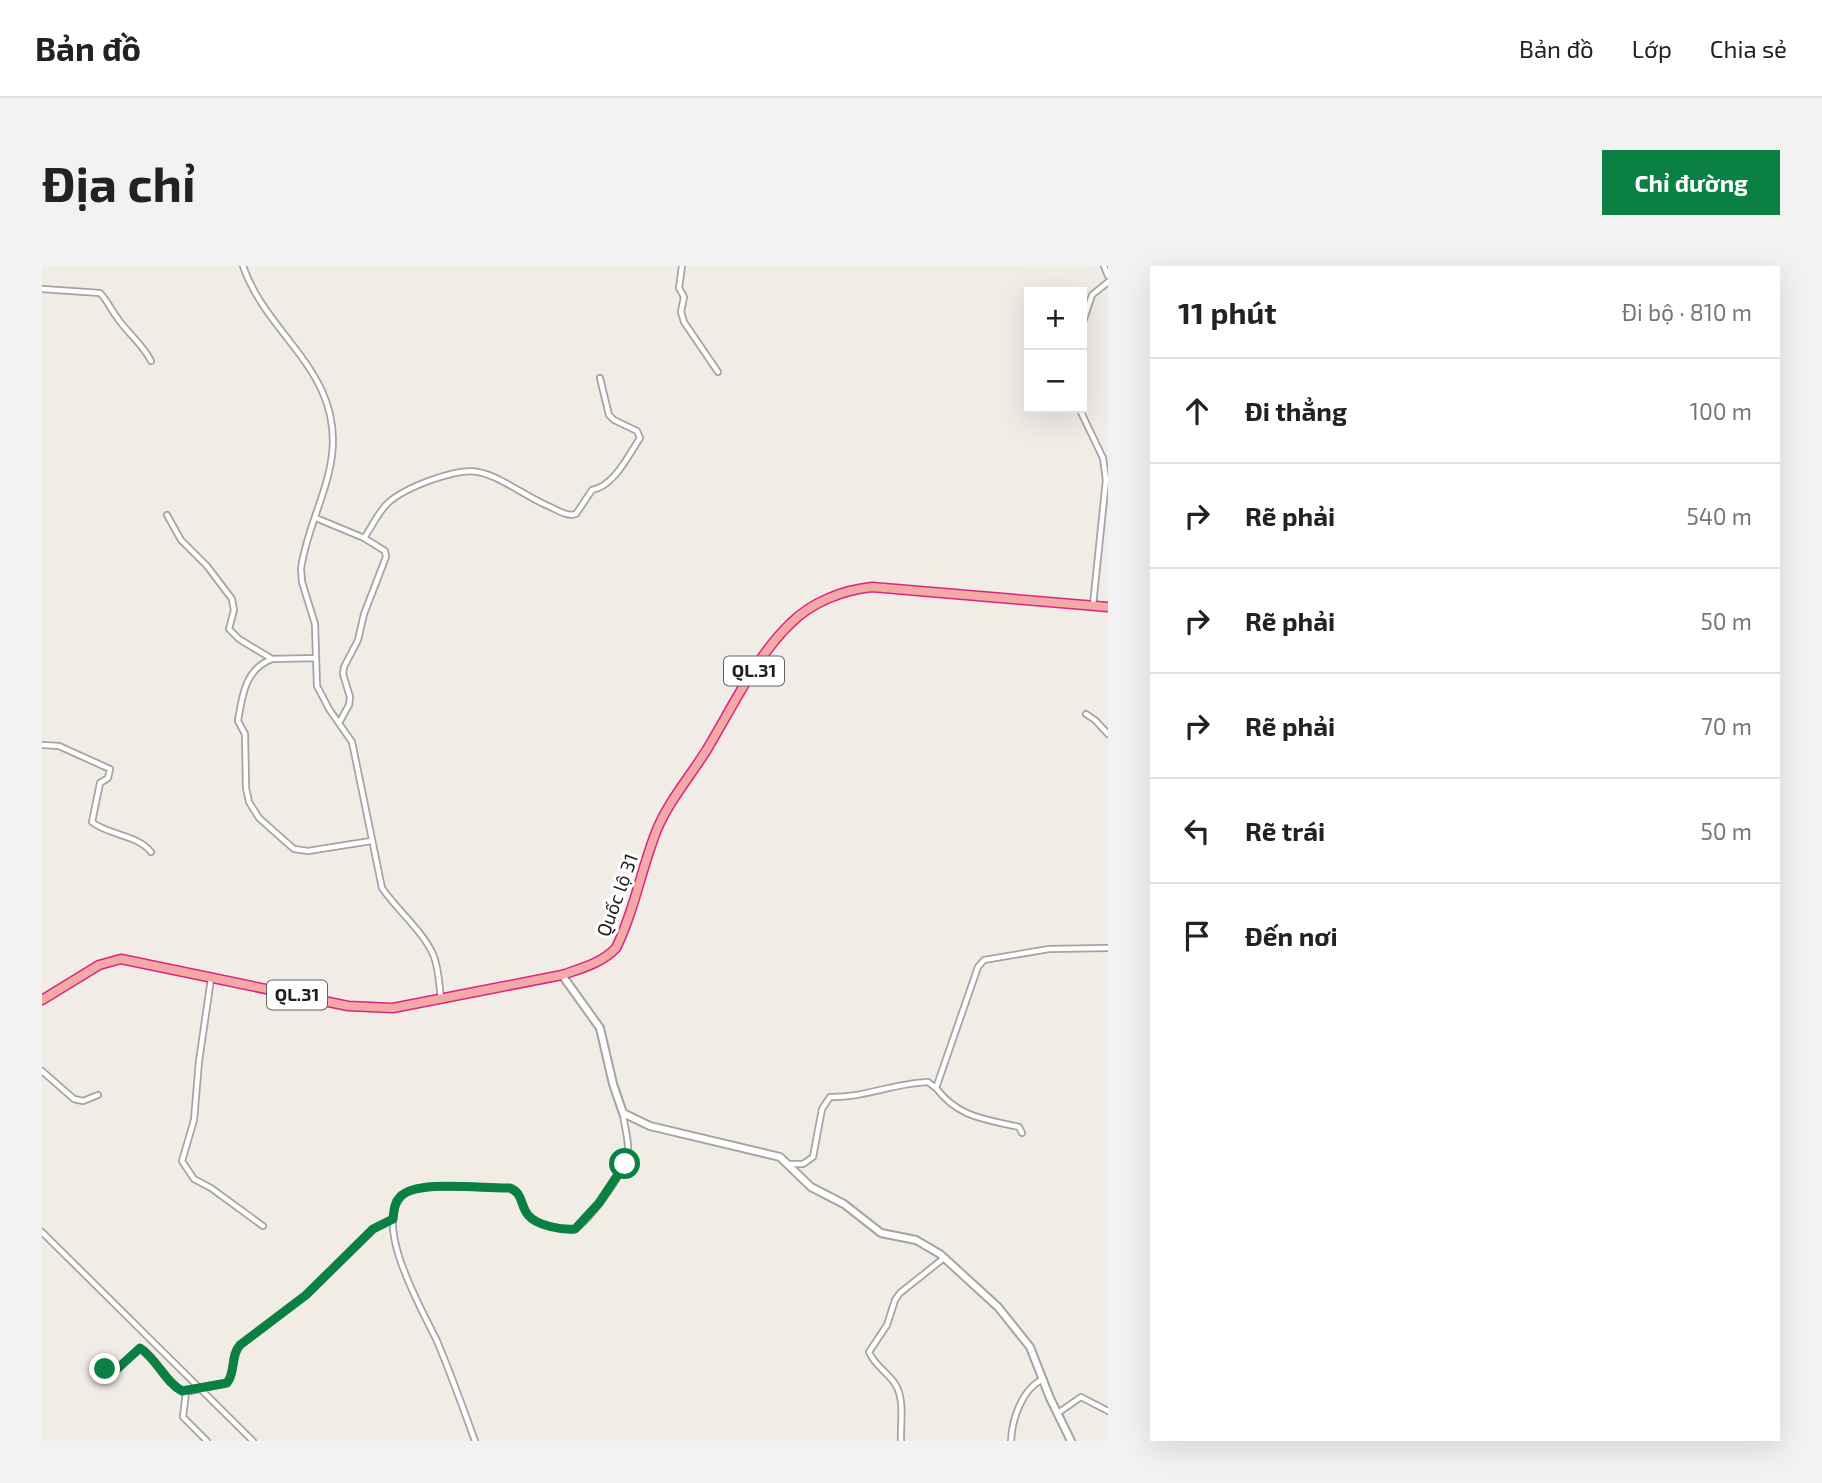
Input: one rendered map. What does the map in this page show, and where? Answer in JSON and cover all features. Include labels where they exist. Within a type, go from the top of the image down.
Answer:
[{"type":"highway","name":"Quốc lộ 31","points":[[42,1000],[99,965],[121,959],[348,1006],[393,1008],[562,975],[601,960],[616,948],[656,831],[675,793],[703,755],[764,655],[791,622],[811,607],[855,589],[872,587],[1108,607]]},
{"type":"street","points":[[243,266],[255,293],[306,363],[330,407],[332,458],[302,560],[301,576],[314,617],[317,687],[352,742],[382,888],[421,933],[433,955],[441,999]]},
{"type":"street","points":[[682,266],[679,288],[684,297],[681,312],[684,322],[718,372]]},
{"type":"street","points":[[1104,266],[1108,276]]},
{"type":"street","points":[[1087,310],[1092,295],[1108,282]]},
{"type":"street","points":[[42,289],[100,293],[151,361]]},
{"type":"street","points":[[364,538],[386,505],[394,498],[458,472],[480,472],[569,515],[576,513],[592,490],[601,489],[608,483],[640,436],[634,429],[609,415],[600,378]]},
{"type":"street","points":[[1082,413],[1105,457],[1105,496],[1093,606]]},
{"type":"street","points":[[167,515],[181,540],[207,566],[232,599],[234,610],[229,629],[272,659]]},
{"type":"street","points":[[316,518],[364,538],[385,551],[386,557],[364,614],[358,640],[344,667],[345,685],[350,697],[349,705],[339,723]]},
{"type":"street","points":[[315,658],[266,661],[247,681],[237,721],[245,734],[246,788],[254,813],[300,851],[371,841]]},
{"type":"street","points":[[1086,714],[1108,734]]},
{"type":"street","points":[[42,745],[59,746],[108,767],[109,776],[100,783],[92,821],[107,831],[143,844],[151,852]]},
{"type":"street","points":[[936,1088],[978,967],[984,960],[1049,949],[1108,948]]},
{"type":"street","points":[[475,1441],[437,1342],[402,1267],[393,1219],[401,1196],[417,1187],[510,1188],[519,1194],[531,1218],[555,1227],[575,1229],[599,1203],[625,1164],[628,1140],[600,1028],[562,975]]},
{"type":"street","points":[[211,978],[194,1120],[182,1161],[189,1174],[263,1226]]},
{"type":"street","points":[[42,1071],[74,1099],[83,1101],[98,1095]]},
{"type":"street","points":[[789,1164],[803,1164],[813,1157],[822,1109],[830,1097],[853,1097],[886,1087],[918,1082],[928,1082],[963,1113],[1019,1127],[1022,1133]]},
{"type":"street","points":[[623,1113],[650,1126],[770,1153],[789,1164],[797,1175],[811,1186],[844,1204],[881,1233],[916,1240],[944,1258],[999,1307],[1019,1330],[1030,1347],[1071,1441]]},
{"type":"street","points":[[105,1369],[117,1369],[140,1348],[158,1364],[173,1384],[186,1392],[230,1380],[235,1351],[240,1345],[306,1295],[373,1229],[393,1219]]},
{"type":"street","points":[[42,1232],[253,1441]]},
{"type":"street","points":[[901,1441],[900,1393],[895,1383],[874,1361],[869,1352],[870,1346],[887,1325],[900,1293],[944,1258]]},
{"type":"street","points":[[1011,1441],[1014,1423],[1024,1396],[1029,1388],[1043,1378]]},
{"type":"street","points":[[186,1392],[183,1418],[207,1441]]},
{"type":"street","points":[[1058,1413],[1081,1397],[1108,1411]]},
{"type":"route","points":[[105,1369],[117,1369],[140,1348],[182,1391],[227,1383],[231,1376],[235,1351],[240,1345],[306,1295],[373,1229],[393,1219],[397,1202],[410,1190],[417,1187],[510,1188],[519,1194],[531,1218],[568,1230],[581,1226],[625,1164]]}]
